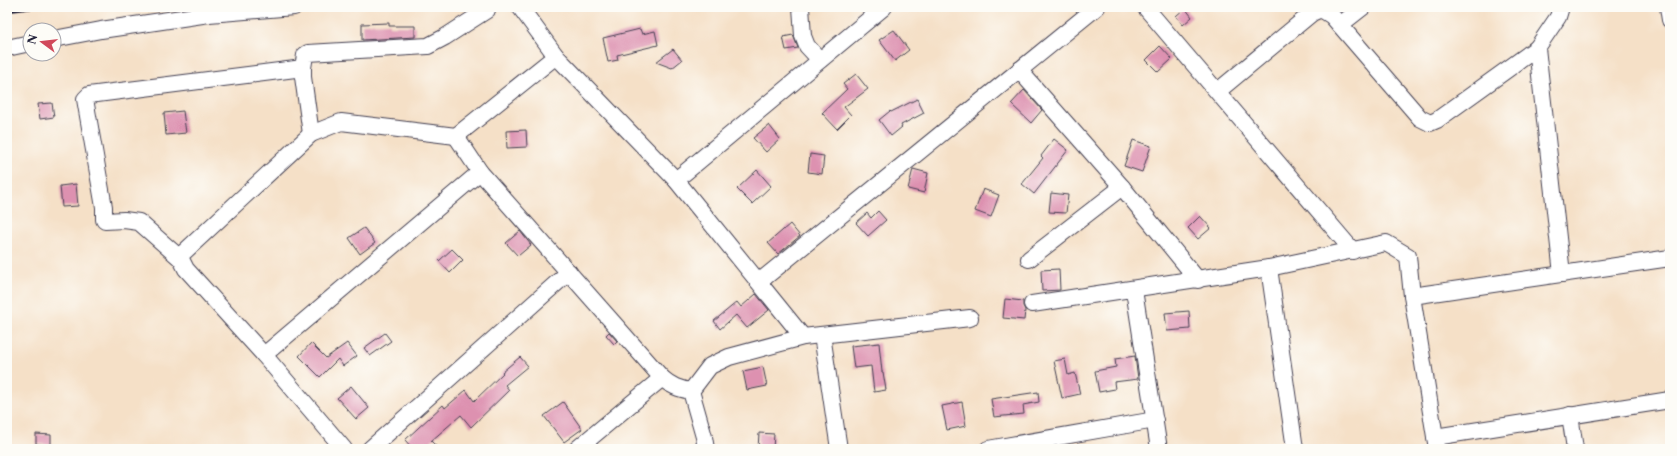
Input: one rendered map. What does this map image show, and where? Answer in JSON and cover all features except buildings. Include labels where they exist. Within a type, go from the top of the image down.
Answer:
[{"type":"street","points":[[62,37],[101,30],[209,14],[294,7]]},
{"type":"street","points":[[520,7],[556,56],[676,180],[803,337]]},
{"type":"street","points":[[801,7],[803,36],[807,46],[820,60]]},
{"type":"street","points":[[676,180],[884,7]]},
{"type":"street","points":[[759,282],[1098,7]]},
{"type":"street","points":[[1145,7],[1354,251]]},
{"type":"street","points":[[1340,25],[1363,7]]},
{"type":"street","points":[[1218,91],[1312,14],[1321,9],[1332,16],[1420,118],[1430,123],[1437,120],[1537,48],[1558,17],[1561,7]]},
{"type":"street","points":[[1668,7],[1670,20]]},
{"type":"street","points":[[311,134],[303,68],[304,58],[308,53],[432,44],[487,10]]},
{"type":"street","points":[[7,48],[22,45]]},
{"type":"street","points":[[1537,48],[1562,274]]},
{"type":"street","points":[[181,259],[182,254],[186,250],[311,134],[341,122],[456,136],[556,56]]},
{"type":"street","points":[[303,68],[89,95],[85,99],[104,207],[104,220],[140,222],[181,259],[186,269],[264,355],[344,449]]},
{"type":"street","points":[[1019,70],[1122,187],[1198,280]]},
{"type":"street","points":[[456,136],[480,172],[662,378],[677,388],[691,391]]},
{"type":"street","points":[[264,355],[480,172]]},
{"type":"street","points":[[1029,259],[1122,187]]},
{"type":"street","points":[[1032,304],[1134,290],[1268,268],[1354,251],[1383,243],[1408,256],[1412,296],[1436,443],[1570,415],[1670,400]]},
{"type":"street","points":[[1412,296],[1670,258]]},
{"type":"street","points":[[1268,268],[1295,449]]},
{"type":"street","points":[[370,449],[569,272]]},
{"type":"street","points":[[1134,290],[1159,449]]},
{"type":"street","points":[[691,391],[710,366],[729,357],[803,337],[970,318]]},
{"type":"street","points":[[822,335],[839,449]]},
{"type":"street","points":[[578,449],[662,378]]},
{"type":"street","points":[[691,391],[706,449]]},
{"type":"street","points":[[1570,415],[1576,449]]},
{"type":"street","points":[[988,449],[1155,420]]},
{"type":"railway","points":[[7,11],[39,7]]}]
